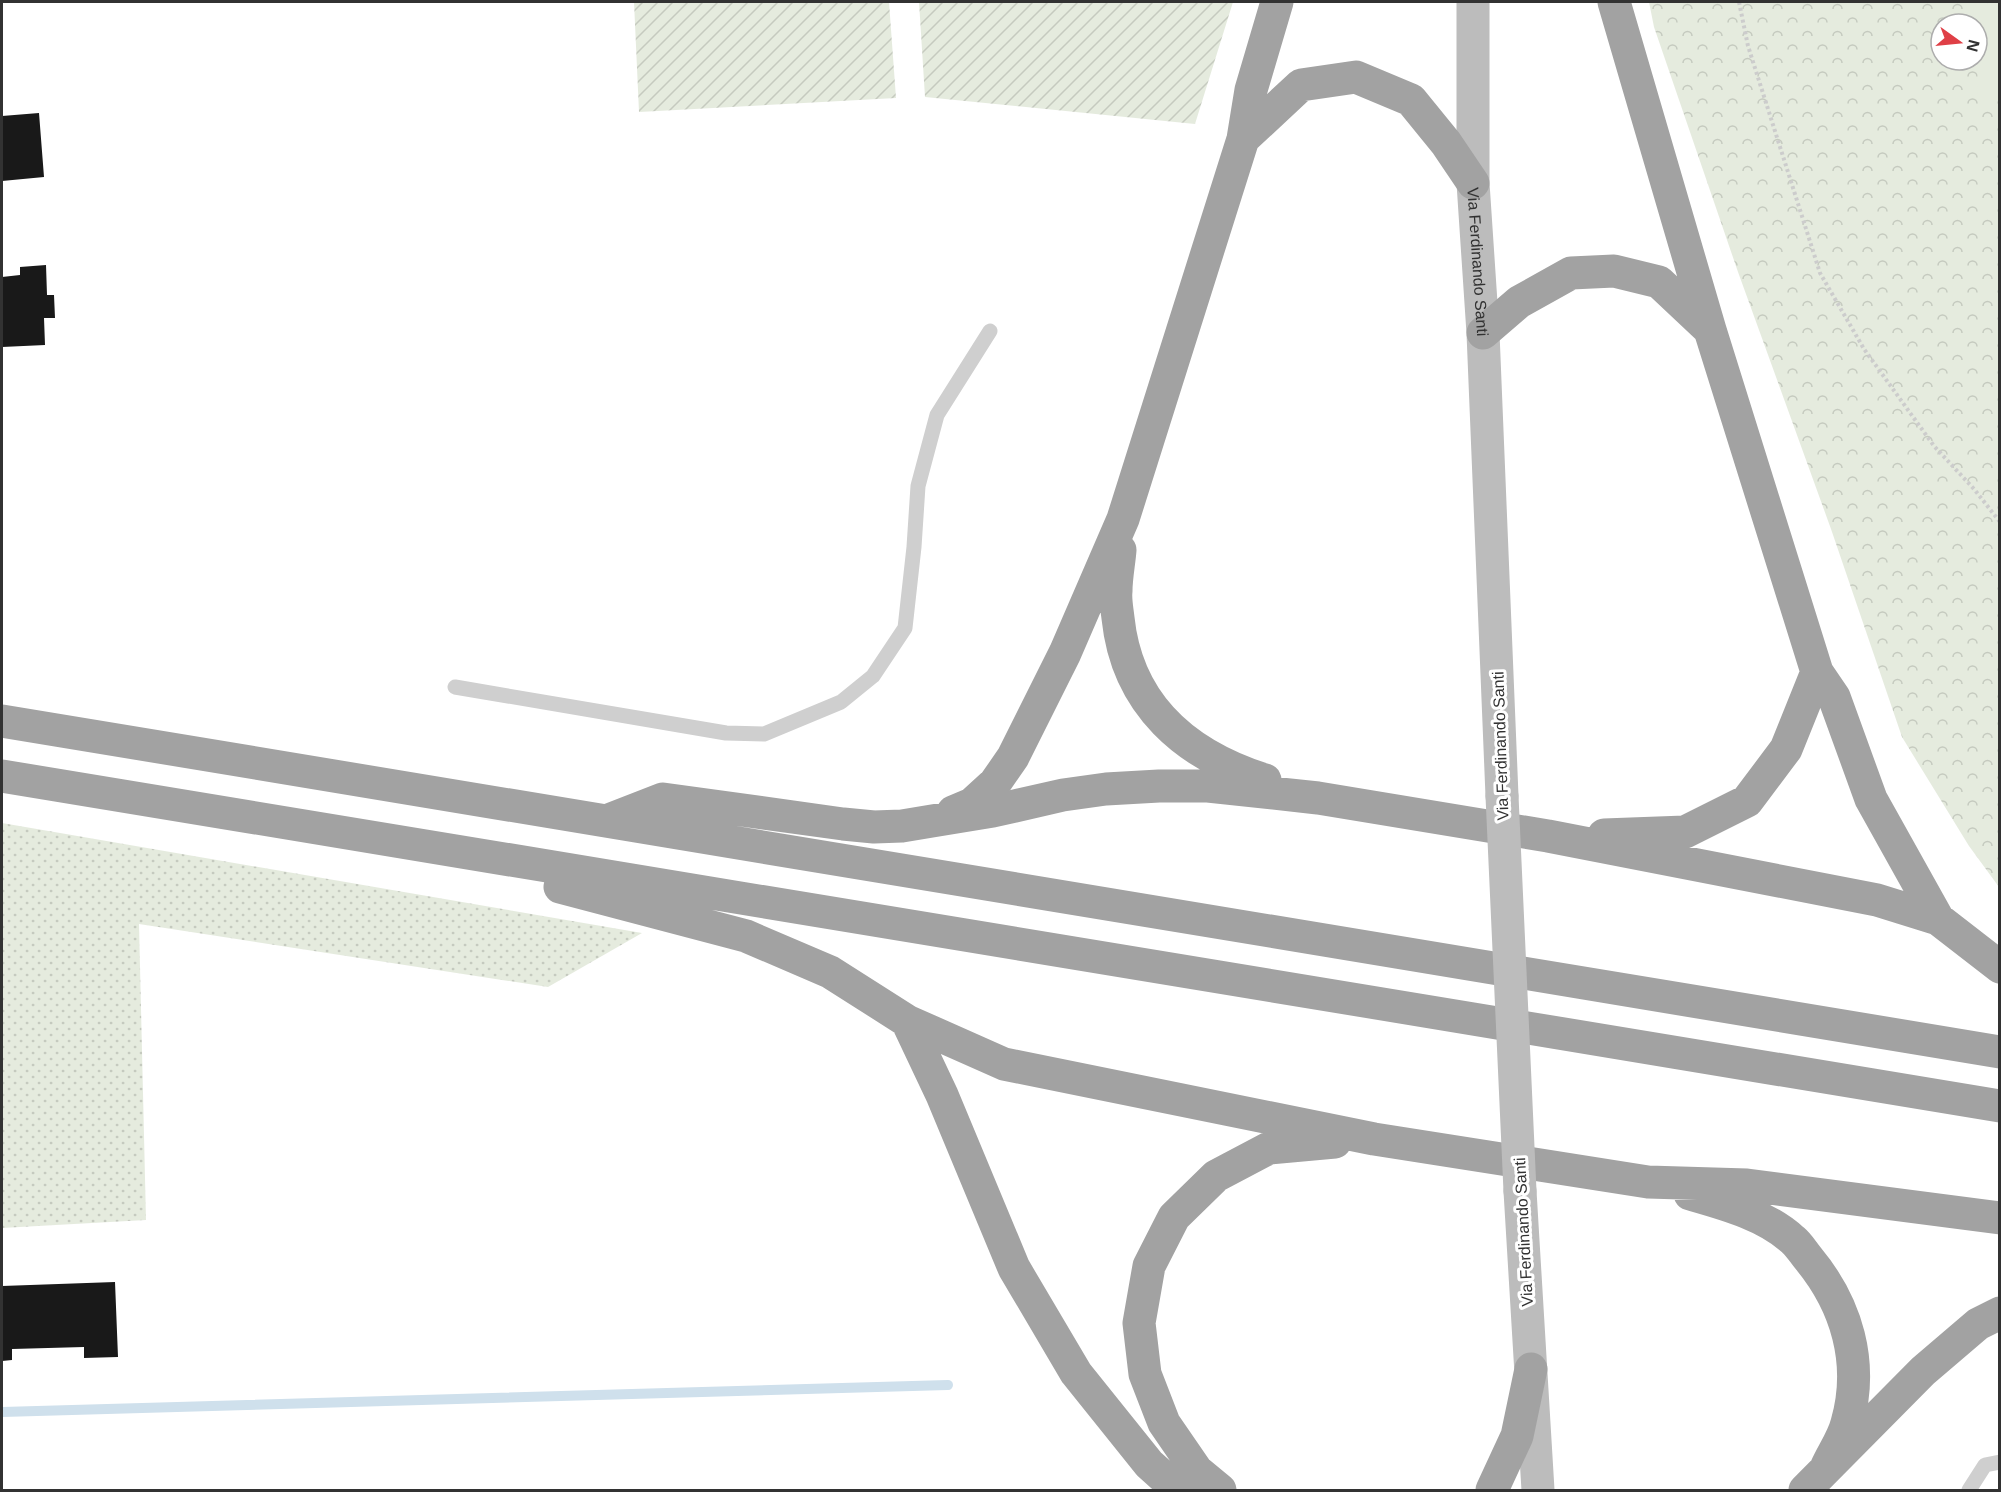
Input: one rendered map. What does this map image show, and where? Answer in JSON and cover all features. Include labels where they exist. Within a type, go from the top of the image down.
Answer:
[{"type":"highway","points":[[932,821],[972,804],[995,783],[1013,757],[1065,653],[1123,519],[1243,139],[1251,90],[1277,2]]},
{"type":"highway","points":[[1614,2],[1710,330],[1817,672],[1834,697],[1871,799],[1938,919]]},
{"type":"highway","points":[[1243,139],[1301,85],[1356,77],[1411,100],[1446,143],[1473,183]]},
{"type":"highway","points":[[1483,333],[1519,302],[1571,273],[1614,270],[1659,282],[1710,330]]},
{"type":"highway","points":[[1123,519],[1116,592],[1119,630],[1125,657],[1155,713],[1177,735],[1198,751],[1220,763],[1249,776],[1318,798]]},
{"type":"highway","points":[[1548,836],[1685,832],[1747,801],[1786,749],[1817,672]]},
{"type":"highway","points":[[2,720],[2000,1052]]},
{"type":"highway","points":[[2,776],[2000,1106]]},
{"type":"highway","points":[[608,821],[663,799],[843,824],[874,827],[902,826],[1106,789],[1208,786],[1318,798],[1548,836],[1877,900],[1938,919],[2000,967]]},
{"type":"highway","points":[[358,835],[746,936],[830,972],[908,1021],[1004,1064],[1374,1140],[1648,1182],[1747,1185],[2000,1218]]},
{"type":"highway","points":[[908,1021],[942,1095],[1014,1268],[1076,1373],[1149,1464],[1178,1491]]},
{"type":"highway","points":[[1220,1491],[1197,1471],[1164,1423],[1144,1374],[1140,1323],[1149,1266],[1174,1217],[1216,1176],[1269,1148],[1374,1140]]},
{"type":"highway","points":[[1648,1182],[1725,1204],[1765,1221],[1793,1240],[1821,1273],[1839,1304],[1853,1356],[1853,1390],[1847,1425],[1815,1479]]},
{"type":"highway","points":[[1815,1479],[1923,1371],[1978,1324],[2000,1313]]},
{"type":"highway","points":[[1492,1491],[1517,1436],[1532,1370]]},
{"type":"main road","name":"Via Ferdinando Santi","points":[[1473,2],[1473,183],[1483,333],[1520,1191],[1539,1491]]},
{"type":"lane","points":[[455,687],[736,733],[764,734],[841,702],[873,676],[905,628],[918,486],[937,415],[990,331]]},
{"type":"lane","points":[[1969,1491],[1985,1466],[2000,1462]]},
{"type":"path","points":[[1739,2],[1748,46],[1820,273],[1864,350],[1934,446],[1974,489],[2000,522]]},
{"type":"green space","points":[[634,2],[889,2],[896,98],[639,112]]},
{"type":"green space","points":[[919,2],[1233,2],[1195,124],[925,97]]},
{"type":"green space","points":[[1649,2],[1999,2],[1999,887],[1969,846],[1902,737],[1831,529],[1738,272],[1654,27]]},
{"type":"green space","points":[[1999,3],[1999,100],[1978,101],[1978,72],[1989,72],[1989,12],[1973,12],[1973,4]]},
{"type":"green space","points":[[2,823],[642,933],[548,987],[139,924],[146,1220],[2,1228]]},
{"type":"building","points":[[39,113],[44,177],[2,181],[2,116]]},
{"type":"building","points":[[46,265],[47,295],[54,295],[55,318],[44,318],[45,345],[2,347],[2,277],[20,275],[20,267]]},
{"type":"building","points":[[115,1282],[118,1357],[84,1358],[84,1347],[12,1349],[12,1360],[2,1361],[2,1286]]},
{"type":"waterway","points":[[2,1412],[948,1385]]}]
